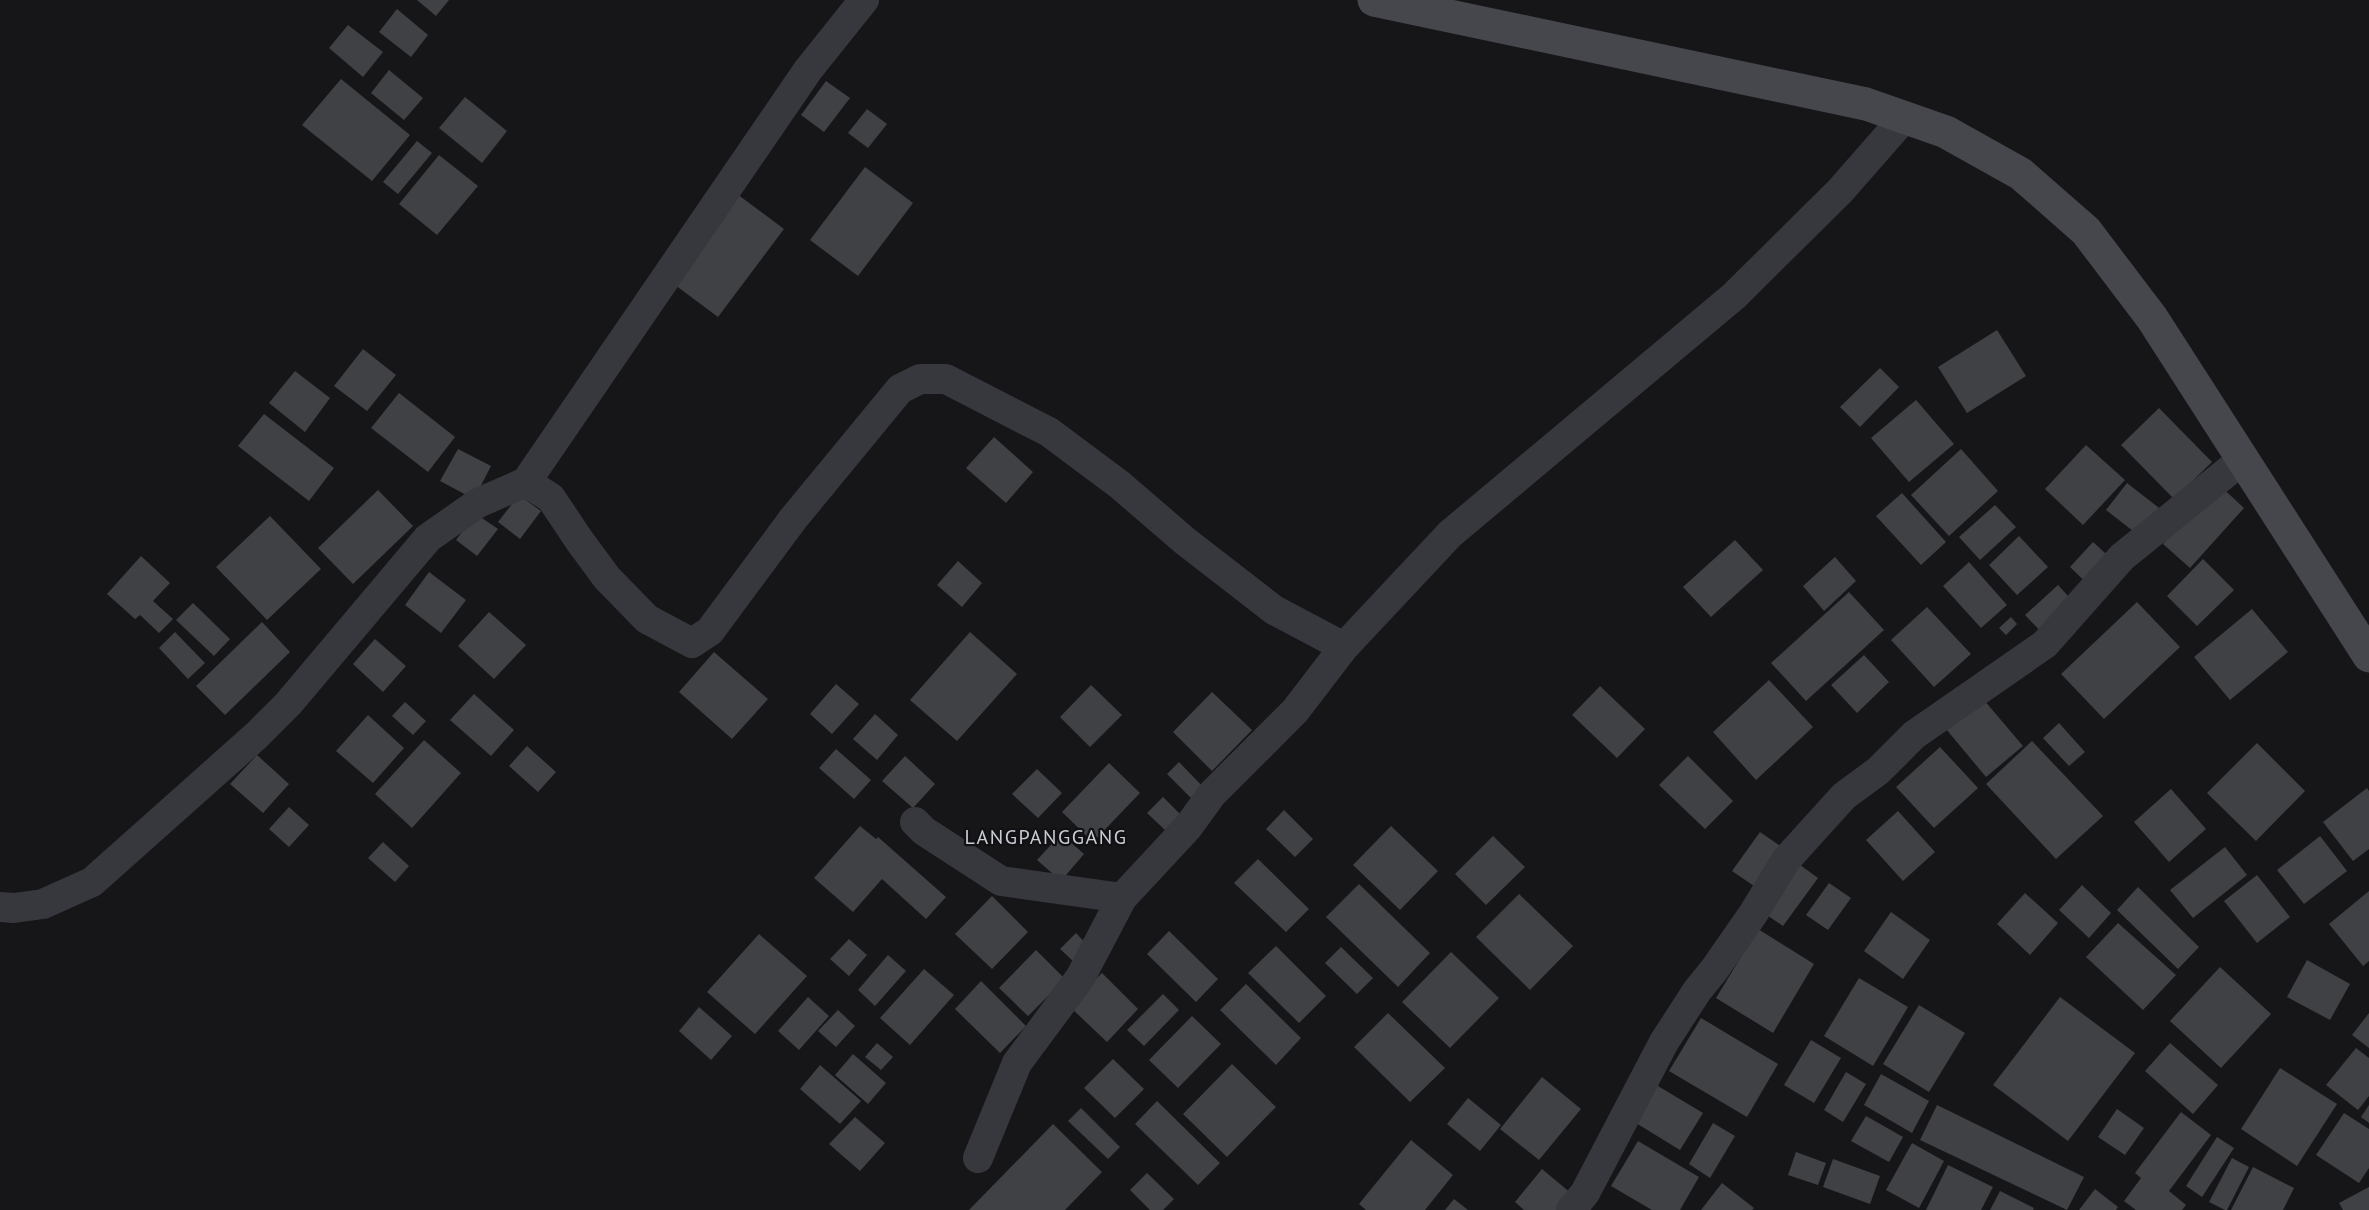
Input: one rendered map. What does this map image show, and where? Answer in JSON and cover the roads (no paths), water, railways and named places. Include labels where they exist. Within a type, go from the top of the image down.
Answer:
[{"type":"main road","points":[[1374,0],[1866,104],[1946,132],[2021,174],[2086,231],[2152,318],[2369,656]]},
{"type":"street","points":[[0,907],[14,908],[43,904],[92,882],[257,735],[288,704],[428,537],[478,503],[526,482],[808,70],[864,0]]},
{"type":"street","points":[[978,1158],[1017,1063],[1080,978],[1122,898],[1188,827],[1212,794],[1295,711],[1344,647],[1450,534],[1734,296],[1840,191],[1904,118]]},
{"type":"street","points":[[526,482],[551,498],[608,578],[647,619],[692,643],[710,630],[793,519],[900,389],[920,379],[946,379],[1048,432],[1120,485],[1185,541],[1274,610],[1344,647]]},
{"type":"street","points":[[1571,1210],[1585,1193],[1664,1042],[1697,991],[1753,914],[1786,860],[1844,796],[1878,771],[1914,735],[2045,644],[2122,558],[2242,460]]},
{"type":"street","points":[[915,822],[924,831],[1001,881],[1122,898]]},
{"type":"district","name":"LANGPANGGANG","points":[[1046,837]]}]
